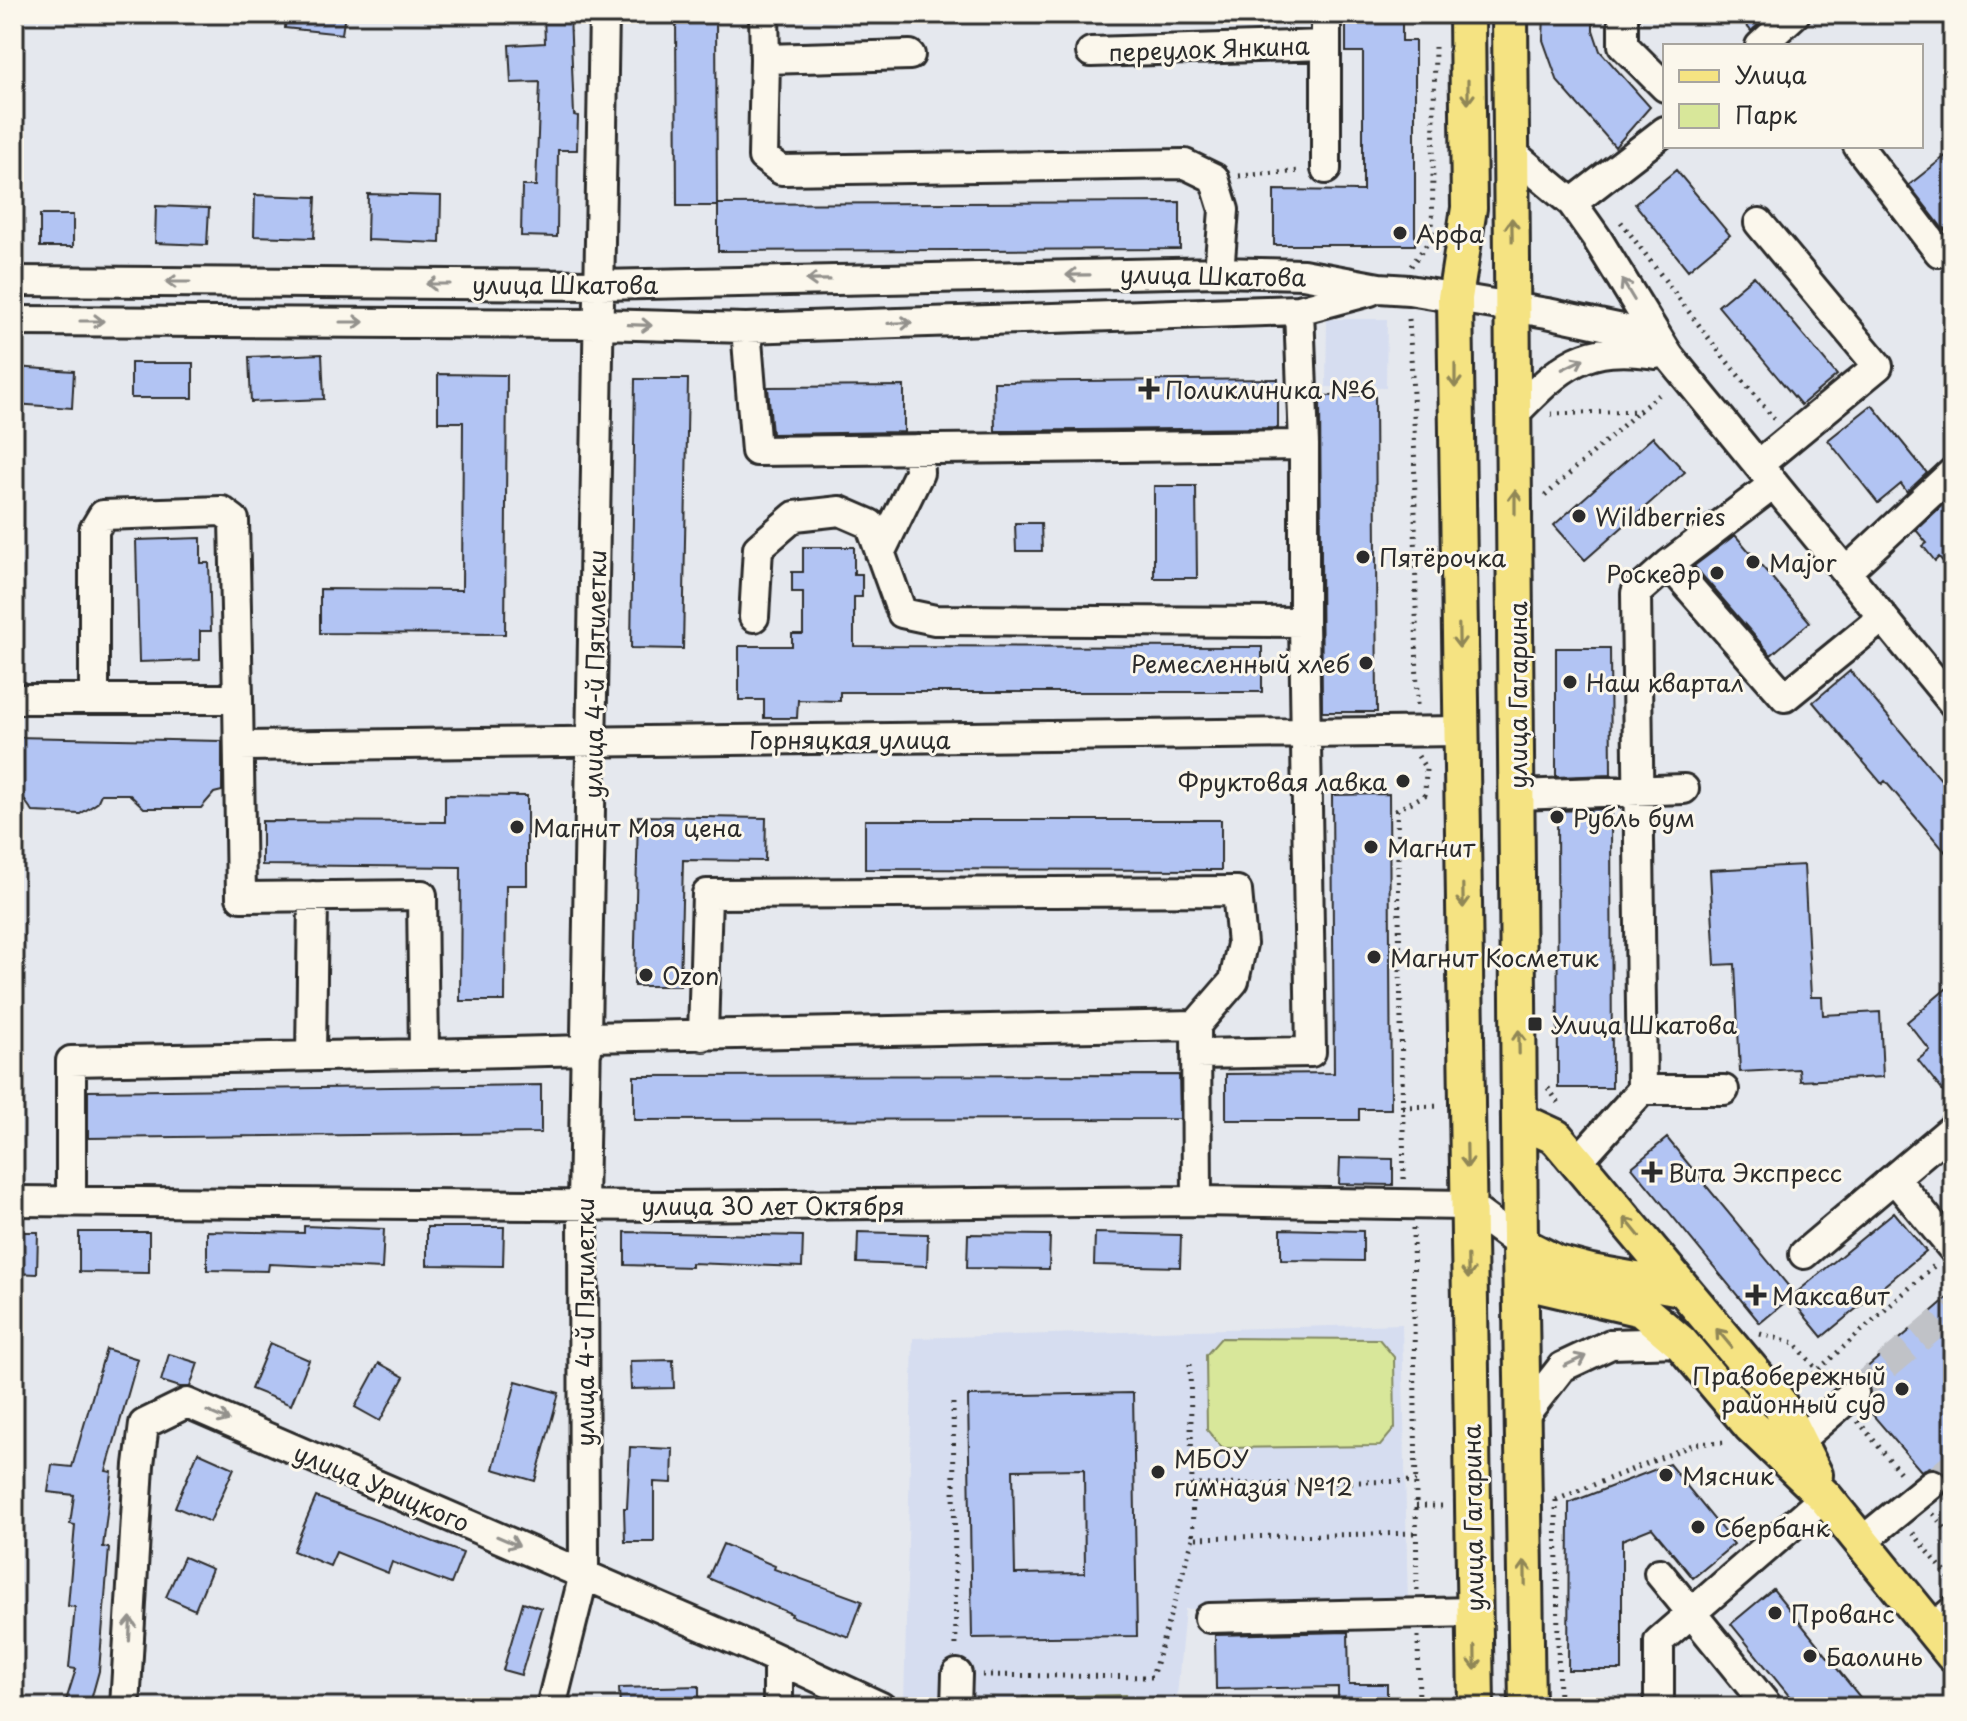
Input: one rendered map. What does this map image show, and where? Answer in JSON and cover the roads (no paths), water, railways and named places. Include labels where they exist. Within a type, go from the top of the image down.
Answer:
[{"type":"main road","name":"улица Гагарина","points":[[1467,14],[1469,208],[1455,298],[1476,1707]]},
{"type":"main road","name":"улица Гагарина","points":[[1510,14],[1514,308],[1530,414],[1517,795],[1527,1707]]},
{"type":"main road","points":[[1519,1120],[1586,1152],[1681,1288],[1779,1403],[1825,1497]]},
{"type":"main road","points":[[1467,1205],[1521,1281],[1641,1309],[1680,1342],[1751,1426],[1825,1497],[1861,1542],[1942,1620],[1953,1655]]},
{"type":"main road","points":[[1520,1244],[1557,1263],[1681,1288]]},
{"type":"main road","points":[[1469,1328],[1521,1281],[1591,1272]]},
{"type":"street","name":"улица 4-й Пятилетки","points":[[551,1707],[584,1574],[583,1205],[604,14]]},
{"type":"street","points":[[764,14],[763,157],[781,170],[1185,164],[1214,178],[1224,210],[1219,272]]},
{"type":"street","points":[[1326,14],[1326,169]]},
{"type":"street","points":[[1623,14],[1623,45],[1663,85]]},
{"type":"street","name":"переулок Янкина","points":[[1091,52],[1326,45]]},
{"type":"street","points":[[765,59],[910,55]]},
{"type":"street","points":[[1583,194],[1663,133]]},
{"type":"street","points":[[1860,148],[1939,252],[1953,250]]},
{"type":"street","points":[[1511,152],[1583,194],[1596,237],[1669,356],[1953,703]]},
{"type":"street","points":[[1586,1152],[1642,1090],[1636,593],[1766,474],[1790,439],[1878,366],[1759,223]]},
{"type":"street","name":"улица Шкатова","points":[[14,281],[600,285],[1219,272],[1303,274],[1379,288]]},
{"type":"street","name":"улица Шкатова","points":[[14,321],[600,324],[746,328],[1299,310],[1379,288]]},
{"type":"street","points":[[1379,288],[1409,290],[1622,329],[1669,356]]},
{"type":"street","points":[[1196,1054],[1311,1052],[1304,445],[1299,310]]},
{"type":"street","points":[[746,328],[756,451],[1304,445]]},
{"type":"street","points":[[1530,414],[1553,374],[1572,363],[1601,352],[1628,350],[1669,356]]},
{"type":"street","points":[[880,553],[919,473],[918,449]]},
{"type":"street","points":[[1846,572],[1953,472]]},
{"type":"street","points":[[94,699],[94,530],[103,515],[222,511],[234,520],[241,897],[422,895],[424,1054]]},
{"type":"street","points":[[754,617],[758,548],[795,516],[840,511],[870,524],[902,613],[935,620],[1304,622]]},
{"type":"street","points":[[1669,564],[1785,697],[1883,617]]},
{"type":"street","points":[[14,699],[238,699]]},
{"type":"street","name":"Горняцкая улица","points":[[239,746],[1460,731]]},
{"type":"street","points":[[1517,795],[1684,789]]},
{"type":"street","points":[[703,1036],[707,894],[1237,891],[1242,944],[1234,981],[1196,1025],[1197,1201]]},
{"type":"street","points":[[311,1056],[313,896]]},
{"type":"street","points":[[71,1201],[71,1061],[424,1054],[703,1036],[1196,1025]]},
{"type":"street","points":[[1642,1090],[1724,1090]]},
{"type":"street","points":[[1804,1254],[1953,1128]]},
{"type":"street","points":[[1894,1178],[1953,1249]]},
{"type":"street","name":"улица 30 лет Октября","points":[[14,1201],[583,1205],[1197,1201],[1467,1205]]},
{"type":"street","points":[[1467,1205],[1520,1244]]},
{"type":"street","points":[[1523,1417],[1562,1367],[1611,1344],[1680,1342]]},
{"type":"street","points":[[1798,1441],[1849,1398]]},
{"type":"street","name":"улица Урицкого","points":[[125,1707],[144,1424],[187,1403],[584,1574],[881,1707]]},
{"type":"street","points":[[1861,1542],[1925,1489]]},
{"type":"street","points":[[1659,1707],[1659,1641],[1825,1497]]},
{"type":"street","points":[[1659,1573],[1768,1707]]},
{"type":"street","points":[[1209,1618],[1474,1612]]},
{"type":"street","points":[[778,1660],[778,1707]]},
{"type":"street","points":[[956,1707],[957,1674]]},
{"type":"tunnel","points":[[1854,1393],[1953,1310]]},
{"type":"tunnel","points":[[1932,1484],[1953,1466]]},
{"type":"place","name":"Арфа","points":[[1400,233]]},
{"type":"place","name":"Поликлиника №6","points":[[1149,389]]},
{"type":"place","name":"Wildberries","points":[[1579,516]]},
{"type":"place","name":"Пятёрочка","points":[[1363,557]]},
{"type":"place","name":"Major","points":[[1753,562]]},
{"type":"place","name":"Роскедр","points":[[1717,573]]},
{"type":"place","name":"Ремесленный хлеб","points":[[1366,663]]},
{"type":"place","name":"Наш квартал","points":[[1570,682]]},
{"type":"place","name":"Фруктовая лавка","points":[[1403,781]]},
{"type":"place","name":"Рубль бум","points":[[1557,817]]},
{"type":"place","name":"Магнит Моя цена","points":[[517,827]]},
{"type":"place","name":"Магнит","points":[[1371,847]]},
{"type":"place","name":"Магнит Косметик","points":[[1374,957]]},
{"type":"place","name":"Ozon","points":[[646,975]]},
{"type":"place","name":"Улица Шкатова","points":[[1535,1024]]},
{"type":"place","name":"Вита Экспресс","points":[[1652,1172]]},
{"type":"place","name":"Максавит","points":[[1756,1295]]},
{"type":"place","name":"Правобережный районный суд","points":[[1902,1389]]},
{"type":"place","name":"МБОУ гимназия №12","points":[[1158,1472]]},
{"type":"place","name":"Мясник","points":[[1666,1475]]},
{"type":"place","name":"Сбербанк","points":[[1698,1527]]},
{"type":"place","name":"Прованс","points":[[1775,1613]]},
{"type":"place","name":"Баолинь","points":[[1810,1656]]}]
